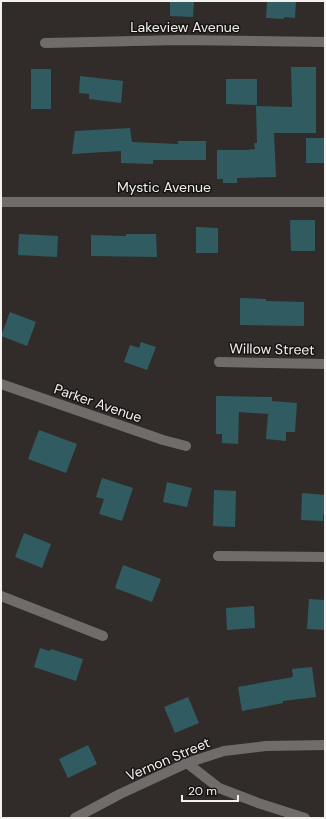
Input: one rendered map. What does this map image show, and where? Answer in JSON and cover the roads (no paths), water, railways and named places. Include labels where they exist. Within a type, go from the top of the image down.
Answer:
[{"type":"street","name":"Lakeview Avenue","points":[[45,43],[180,40],[325,42]]},
{"type":"street","name":"Mystic Avenue","points":[[3,202],[325,202]]},
{"type":"street","name":"Willow Street","points":[[218,362],[325,364]]},
{"type":"street","name":"Parker Avenue","points":[[1,384],[163,440],[186,446]]},
{"type":"street","points":[[218,556],[325,557]]},
{"type":"street","points":[[1,596],[103,636]]},
{"type":"street","name":"Vernon Street","points":[[75,818],[120,794],[187,764],[224,751],[266,746],[325,745]]},
{"type":"street","points":[[187,764],[219,788],[258,803],[305,818]]}]
